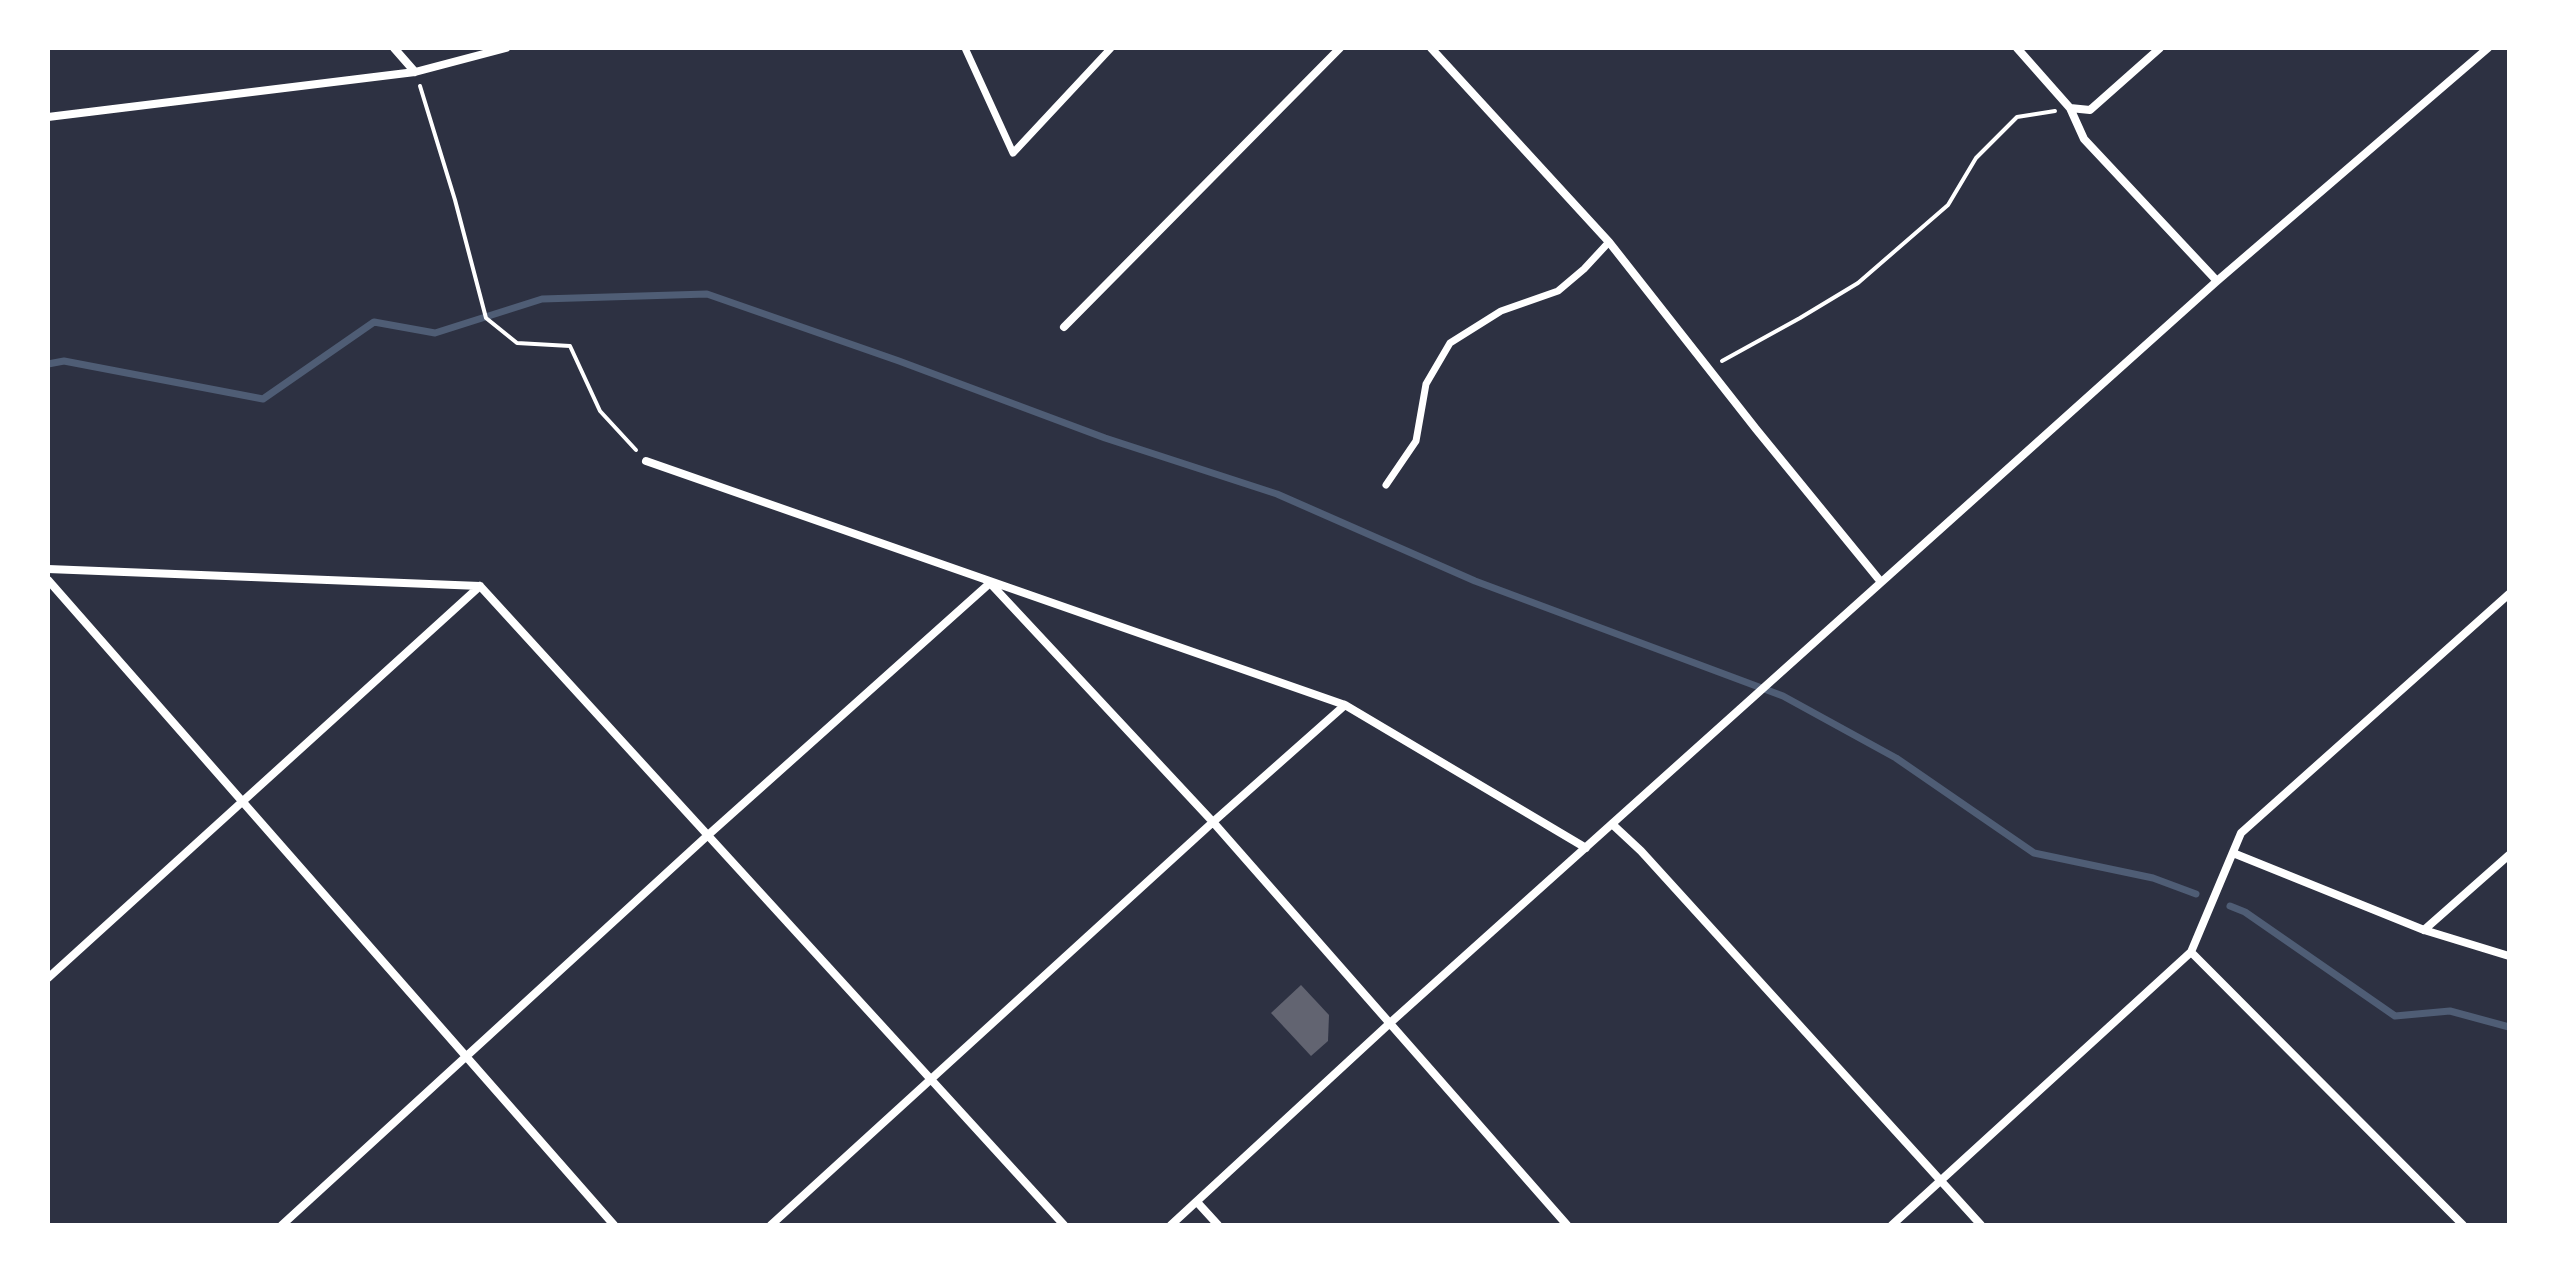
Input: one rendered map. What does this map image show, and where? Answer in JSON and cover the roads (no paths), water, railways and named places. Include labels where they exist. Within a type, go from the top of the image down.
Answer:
[{"type":"street","points":[[394,48],[415,72]]},
{"type":"street","points":[[48,117],[415,72],[506,48]]},
{"type":"street","points":[[965,48],[1013,153],[1111,48]]},
{"type":"street","points":[[1064,327],[1340,48]]},
{"type":"street","points":[[1431,48],[1609,242],[1881,582]]},
{"type":"street","points":[[2017,48],[2070,108],[2084,139],[2217,281]]},
{"type":"street","points":[[2070,108],[2090,110],[2160,48]]},
{"type":"street","points":[[1171,1225],[1390,1023],[2217,281],[2488,48]]},
{"type":"street","points":[[1386,485],[1416,441],[1426,384],[1450,343],[1501,311],[1558,291],[1609,242]]},
{"type":"street","points":[[646,461],[1345,705],[1586,848]]},
{"type":"street","points":[[48,569],[480,586],[1064,1225]]},
{"type":"street","points":[[48,580],[614,1225]]},
{"type":"street","points":[[990,583],[1213,822],[1567,1225]]},
{"type":"street","points":[[282,1225],[707,836],[990,583]]},
{"type":"street","points":[[48,978],[480,586]]},
{"type":"street","points":[[1892,1225],[2191,952],[2241,833],[2509,594]]},
{"type":"street","points":[[771,1225],[1345,705]]},
{"type":"street","points":[[1612,824],[1641,851],[1981,1225]]},
{"type":"street","points":[[2233,853],[2424,930],[2509,956]]},
{"type":"street","points":[[2424,930],[2509,855]]},
{"type":"street","points":[[2191,952],[2463,1225]]},
{"type":"street","points":[[1197,1202],[1218,1225]]},
{"type":"waterway","points":[[48,364],[64,361],[263,399],[374,322],[435,333],[542,299],[707,294],[1105,438],[1277,494],[1475,581],[1783,696],[1896,758],[2034,853],[2153,878],[2196,894]]},
{"type":"waterway","points":[[2230,906],[2245,912],[2395,1016],[2450,1011],[2509,1027]]}]
